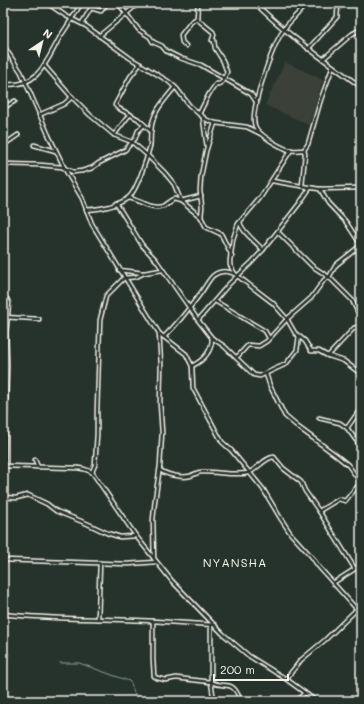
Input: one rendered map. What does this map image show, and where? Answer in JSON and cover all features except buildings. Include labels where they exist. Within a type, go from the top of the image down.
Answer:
[{"type":"street","points":[[46,3],[82,24],[140,64],[168,81],[175,87],[189,105],[203,118],[215,124],[247,127],[284,148],[291,150],[304,150]]},
{"type":"street","points":[[58,10],[60,3]]},
{"type":"street","points":[[3,84],[10,85],[25,81],[39,74],[81,3]]},
{"type":"street","points":[[82,24],[91,8],[101,12],[107,3]]},
{"type":"street","points":[[118,3],[139,30],[153,42],[162,46],[166,51],[180,58],[201,65],[224,78],[251,94],[257,103]]},
{"type":"street","points":[[99,36],[139,3]]},
{"type":"street","points":[[197,19],[198,3]]},
{"type":"street","points":[[255,3],[308,49],[361,87]]},
{"type":"street","points":[[262,135],[255,126],[254,120],[254,113],[260,88],[272,55],[284,29],[300,13],[306,3]]},
{"type":"street","points":[[308,49],[337,16],[338,3]]},
{"type":"street","points":[[186,46],[182,42],[181,35],[191,22],[197,19]]},
{"type":"street","points":[[197,19],[213,32],[214,35],[212,40],[214,40],[215,48],[223,61],[227,72],[224,78],[219,84],[216,84],[209,94],[199,114]]},
{"type":"street","points":[[324,59],[361,28]]},
{"type":"street","points":[[3,45],[15,62],[25,81],[56,151],[82,198],[92,224],[119,270],[159,333],[183,351],[189,359],[192,366],[193,388],[222,442],[231,450],[263,489],[291,534],[361,614]]},
{"type":"street","points":[[140,64],[130,77],[115,105],[138,119],[151,131]]},
{"type":"street","points":[[44,65],[72,97],[114,135],[132,142],[147,155],[174,184],[182,201]]},
{"type":"street","points":[[302,186],[305,154],[304,150],[308,144],[321,98],[333,66]]},
{"type":"street","points":[[86,210],[99,209],[116,204],[128,198],[135,188],[147,155],[150,145],[153,117],[175,87]]},
{"type":"street","points":[[39,115],[64,104],[72,97]]},
{"type":"street","points":[[3,108],[15,101]]},
{"type":"street","points":[[114,135],[130,114]]},
{"type":"street","points":[[203,118],[207,148]]},
{"type":"street","points":[[201,216],[201,176],[207,148],[215,124]]},
{"type":"street","points":[[3,164],[62,167],[75,172],[92,168],[99,162],[125,150],[135,139],[138,130],[144,125]]},
{"type":"street","points":[[3,142],[8,142],[18,135]]},
{"type":"street","points":[[34,145],[56,151]]},
{"type":"street","points":[[231,282],[234,275],[230,265],[233,239],[238,224],[260,198],[291,150]]},
{"type":"street","points":[[272,181],[320,189],[361,188]]},
{"type":"street","points":[[198,320],[231,282],[234,275],[263,250],[310,188]]},
{"type":"street","points":[[236,357],[242,353],[248,345],[259,346],[269,338],[287,319],[311,298],[324,280],[329,277],[336,265],[361,245],[346,222],[328,203],[320,189]]},
{"type":"street","points":[[182,201],[201,196]]},
{"type":"street","points":[[128,198],[155,206],[163,206],[174,199],[182,201],[201,216],[206,227],[221,234],[232,256]]},
{"type":"street","points":[[116,204],[142,245],[156,260],[212,338],[236,357],[254,375],[260,376],[266,374],[286,364],[297,350],[299,336]]},
{"type":"street","points":[[240,222],[245,232],[263,250]]},
{"type":"street","points":[[278,232],[312,266],[329,277],[352,300],[361,319]]},
{"type":"street","points":[[119,270],[144,273],[162,270]]},
{"type":"street","points":[[164,337],[190,307],[210,278],[214,274],[222,272],[234,275],[266,297],[287,319],[311,351],[319,351],[328,356],[344,360],[361,374]]},
{"type":"street","points":[[92,472],[95,465],[97,434],[100,320],[106,296],[124,278],[136,277],[144,273]]},
{"type":"street","points":[[3,298],[7,299],[9,303],[6,333],[7,365],[3,466],[84,469],[92,472],[136,536],[154,559],[172,581],[215,626],[249,656],[286,679],[316,701]]},
{"type":"street","points":[[215,301],[265,331],[269,338]]},
{"type":"street","points":[[3,317],[39,319]]},
{"type":"street","points":[[328,356],[354,328],[361,326]]},
{"type":"street","points":[[154,559],[154,500],[160,470],[162,432],[159,333]]},
{"type":"street","points":[[192,366],[201,361],[208,354],[212,338]]},
{"type":"street","points":[[266,374],[270,386],[285,416],[348,465],[361,482],[345,501],[339,499],[319,511]]},
{"type":"street","points":[[347,428],[361,408]]},
{"type":"street","points":[[319,418],[340,423],[347,428],[361,447]]},
{"type":"street","points":[[160,470],[174,476],[185,476],[202,472],[241,474],[257,468],[274,457],[283,468],[301,482],[307,494],[355,569]]},
{"type":"street","points":[[35,460],[38,467]]},
{"type":"street","points":[[3,497],[16,498],[28,495],[47,504],[56,511],[107,533],[120,537],[136,536]]},
{"type":"street","points":[[3,560],[128,564],[157,562]]},
{"type":"street","points":[[98,619],[100,563]]},
{"type":"street","points":[[333,583],[361,565]]},
{"type":"street","points":[[286,679],[301,660],[357,609]]},
{"type":"street","points":[[3,614],[17,616],[122,619],[215,626]]},
{"type":"street","points":[[153,621],[154,676],[166,680],[176,678],[228,685],[235,689],[241,701]]},
{"type":"street","points":[[210,625],[211,682],[214,701]]},
{"type":"street","points":[[296,701],[305,693]]},
{"type":"shaded area","points":[[285,62],[323,80],[309,125],[265,105]]},
{"type":"waterway","points":[[3,652],[7,655]]},
{"type":"waterway","points":[[60,663],[79,663],[129,681],[134,693],[143,701]]},
{"type":"district","name":"NYANSHA","points":[[235,562]]}]
